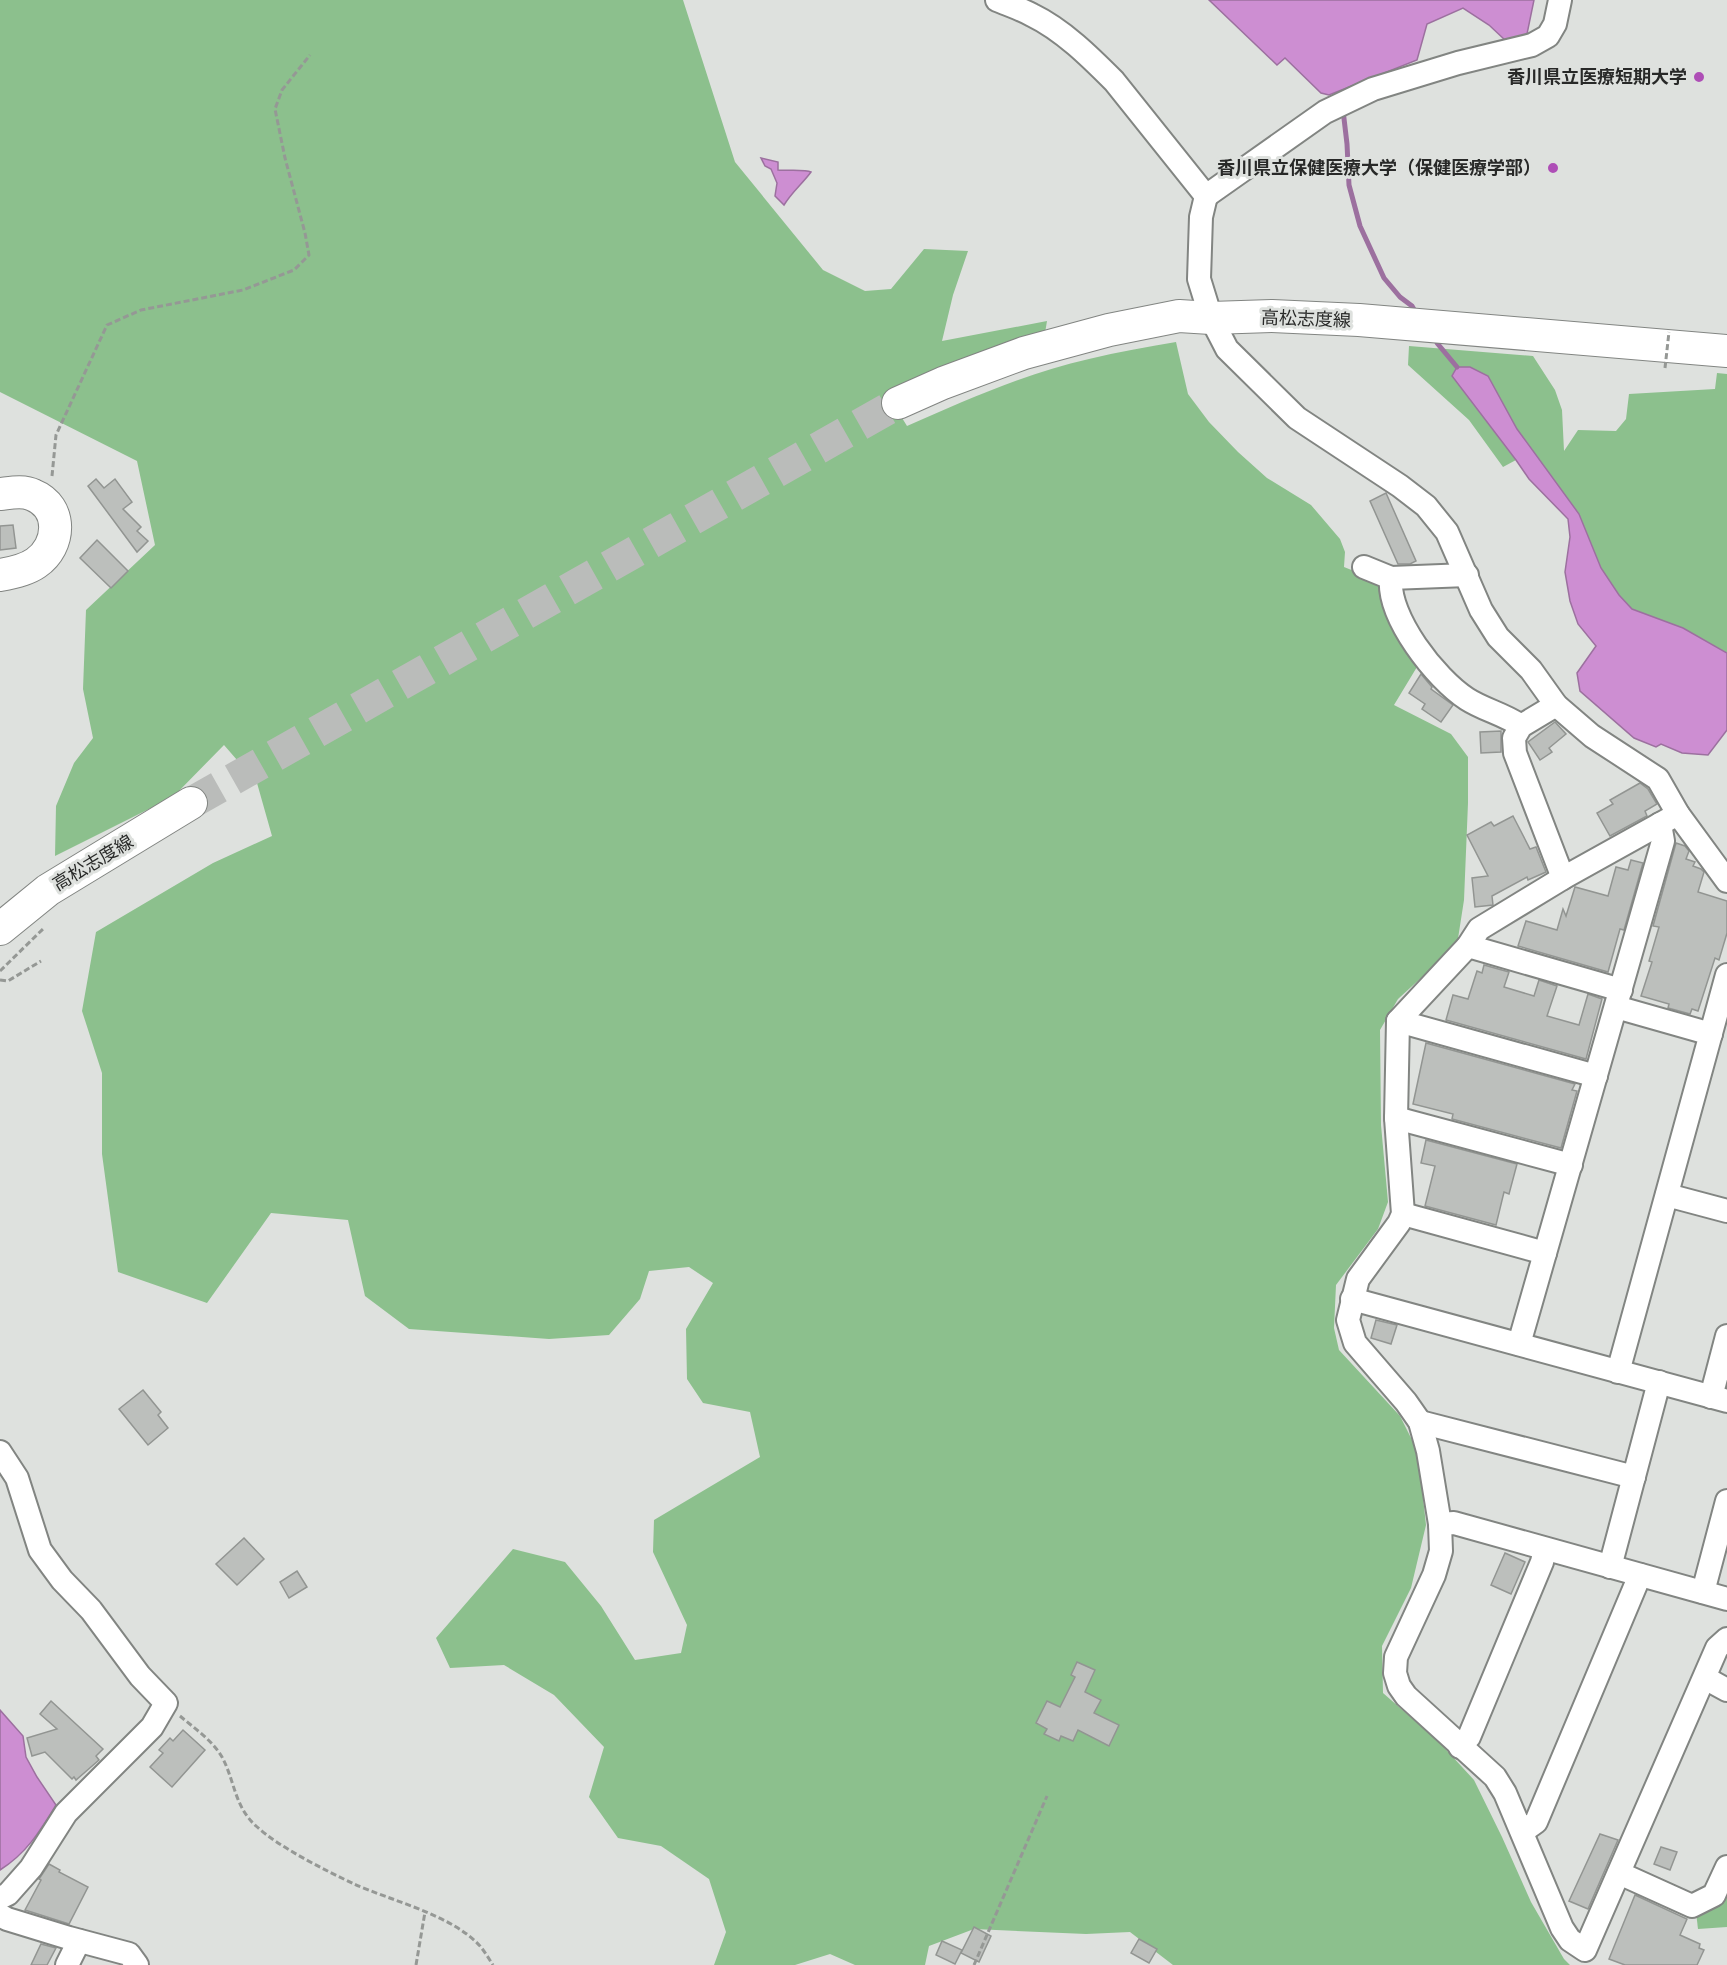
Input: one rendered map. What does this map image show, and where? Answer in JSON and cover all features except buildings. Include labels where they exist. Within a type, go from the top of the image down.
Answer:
[{"type":"main road","name":"高松志度線","points":[[898,403],[943,383],[1024,353],[1109,330],[1179,316],[1211,318],[1272,316],[1359,320],[1727,351]]},
{"type":"main road","points":[[0,494],[15,492],[32,494],[49,505],[56,521],[55,535],[49,548],[36,563],[12,573],[0,575]]},
{"type":"main road","name":"高松志度線","points":[[0,929],[48,890],[191,803]]},
{"type":"street","points":[[997,0],[1032,15],[1053,28],[1096,64],[1114,81],[1206,196]]},
{"type":"street","points":[[1560,0],[1555,24],[1548,36],[1532,45],[1458,63],[1373,89],[1324,112],[1206,196],[1201,217],[1199,279],[1211,318],[1227,349],[1297,418],[1400,486],[1426,506],[1447,532],[1481,610],[1498,637],[1531,670],[1556,705],[1592,736],[1658,779],[1669,819],[1727,881]]},
{"type":"street","points":[[1364,567],[1391,578],[1467,575]]},
{"type":"street","points":[[1391,578],[1390,586],[1400,620],[1426,657],[1453,689],[1469,701],[1521,726]]},
{"type":"street","points":[[1556,705],[1521,726],[1514,738],[1515,753],[1563,878]]},
{"type":"street","points":[[1669,819],[1563,878],[1479,930],[1468,946],[1398,1021],[1396,1118],[1403,1214],[1399,1223],[1358,1279],[1348,1320],[1355,1342],[1420,1422],[1428,1451],[1440,1524],[1441,1551],[1434,1575],[1396,1657],[1395,1673],[1399,1686],[1406,1696],[1495,1777],[1505,1793],[1562,1928],[1570,1940],[1585,1950],[1718,1648],[1727,1639]]},
{"type":"street","points":[[1519,1344],[1669,819]]},
{"type":"street","points":[[1468,946],[1618,998],[1711,1034]]},
{"type":"street","points":[[1618,1372],[1727,975]]},
{"type":"street","points":[[1398,1021],[1596,1076]]},
{"type":"street","points":[[1396,1118],[1571,1165]]},
{"type":"street","points":[[1667,1195],[1727,1211]]},
{"type":"street","points":[[1403,1214],[1545,1253]]},
{"type":"street","points":[[1352,1299],[1719,1399],[1727,1336]]},
{"type":"street","points":[[1610,1567],[1659,1382]]},
{"type":"street","points":[[1420,1422],[1634,1477]]},
{"type":"street","points":[[0,1452],[17,1478],[40,1550],[62,1580],[91,1610],[140,1676],[166,1703],[152,1727],[66,1813],[31,1868],[8,1894],[0,1898]]},
{"type":"street","points":[[1703,1592],[1727,1501]]},
{"type":"street","points":[[1440,1524],[1454,1523],[1727,1599]]},
{"type":"street","points":[[1460,1747],[1469,1737],[1542,1562],[1545,1549]]},
{"type":"street","points":[[1522,1832],[1536,1822],[1640,1575]]},
{"type":"street","points":[[1705,1678],[1727,1690]]},
{"type":"street","points":[[1619,1873],[1692,1906],[1714,1895],[1727,1867]]},
{"type":"street","points":[[0,1915],[79,1941],[129,1954],[137,1965]]},
{"type":"street","points":[[67,1965],[79,1941]]},
{"type":"path","points":[[49,505],[56,435],[107,326],[141,310],[243,290],[294,270],[309,255],[275,109],[282,90],[310,55]]},
{"type":"path","points":[[1665,368],[1669,332]]},
{"type":"path","points":[[0,971],[49,923]]},
{"type":"path","points":[[0,980],[8,981],[41,961]]},
{"type":"path","points":[[166,1703],[203,1736],[222,1757],[236,1799],[255,1826],[293,1851],[354,1883],[455,1927],[480,1946],[493,1965]]},
{"type":"path","points":[[974,1965],[1047,1796]]},
{"type":"path","points":[[416,1965],[425,1912]]},
{"type":"green space","points":[[0,0],[683,0],[735,162],[823,270],[865,291],[891,289],[924,249],[968,251],[953,295],[942,341],[1047,321],[1044,339],[891,400],[907,426],[1019,379],[1100,356],[1176,342],[1188,394],[1209,422],[1267,478],[1311,505],[1340,539],[1345,552],[1344,567],[1379,581],[1385,610],[1420,662],[1394,705],[1451,734],[1468,757],[1464,900],[1457,945],[1398,999],[1380,1030],[1381,1125],[1388,1202],[1378,1229],[1336,1285],[1334,1328],[1339,1350],[1400,1416],[1418,1452],[1426,1525],[1411,1588],[1382,1646],[1383,1693],[1439,1742],[1474,1780],[1531,1902],[1564,1959],[1570,1965],[1173,1965],[1130,1932],[1086,1934],[974,1929],[929,1946],[925,1965],[855,1965],[830,1954],[795,1965],[714,1965],[726,1932],[709,1879],[661,1846],[618,1838],[589,1797],[604,1747],[554,1695],[504,1665],[450,1668],[436,1638],[513,1549],[565,1562],[601,1606],[635,1660],[681,1653],[687,1625],[653,1552],[654,1520],[760,1457],[750,1412],[703,1403],[687,1379],[686,1329],[713,1283],[689,1267],[649,1271],[640,1299],[609,1335],[549,1339],[409,1329],[365,1296],[348,1220],[271,1213],[207,1303],[118,1272],[102,1154],[102,1073],[82,1011],[96,932],[213,863],[272,836],[257,783],[224,745],[173,797],[55,856],[56,806],[74,763],[93,738],[83,689],[86,610],[155,545],[137,461],[0,392]]},
{"type":"green space","points":[[1409,346],[1533,356],[1555,390],[1562,410],[1564,451],[1578,430],[1616,431],[1626,419],[1629,394],[1715,389],[1717,373],[1727,374],[1727,653],[1683,628],[1632,609],[1619,595],[1601,568],[1579,514],[1517,429],[1488,376],[1470,367],[1457,367],[1452,376],[1516,460],[1503,467],[1469,420],[1408,365]]},
{"type":"green space","points":[[1727,1880],[1727,1927],[1698,1929],[1696,1912]]},
{"type":"shaded area","points":[[1209,0],[1534,0],[1527,34],[1506,41],[1489,25],[1463,8],[1427,24],[1417,60],[1329,95],[1321,93],[1285,58],[1277,65]]},
{"type":"shaded area","points":[[761,158],[778,162],[778,170],[811,172],[784,205],[775,196],[777,183],[771,169],[765,166]]},
{"type":"shaded area","points":[[1457,367],[1470,367],[1488,376],[1517,429],[1579,514],[1601,568],[1619,595],[1632,609],[1683,628],[1727,653],[1727,730],[1708,755],[1682,753],[1661,744],[1656,747],[1634,738],[1580,691],[1577,673],[1596,646],[1578,624],[1570,601],[1565,572],[1570,537],[1568,519],[1529,479],[1452,376]]},
{"type":"shaded area","points":[[0,1710],[23,1736],[26,1757],[56,1805],[25,1849],[0,1870]]},
{"type":"waterway","points":[[1343,110],[1349,185],[1360,226],[1384,278],[1416,313]]},
{"type":"waterway","points":[[1437,343],[1457,367]]},
{"type":"tunnel","points":[[191,803],[898,403]]},
{"type":"place","name":"香川県立医療短期大学","points":[[1699,77]]},
{"type":"place","name":"香川県立保健医療大学（保健医療学部）","points":[[1553,168]]}]
